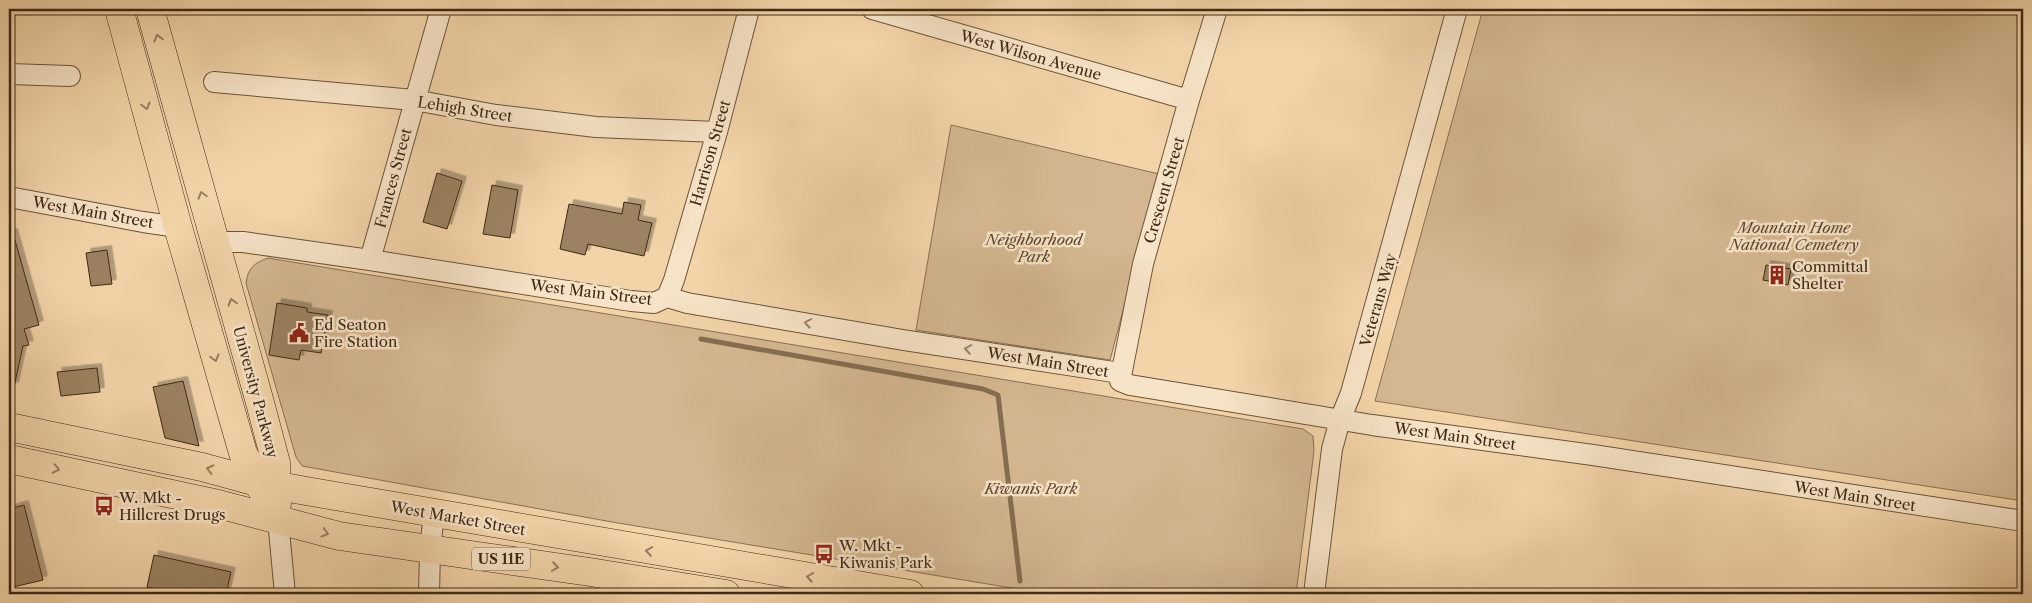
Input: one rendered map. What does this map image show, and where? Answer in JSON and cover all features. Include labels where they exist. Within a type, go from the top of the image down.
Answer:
[{"type":"main road","name":"University Parkway","points":[[119,9],[178,226],[243,453],[267,484],[278,520]]},
{"type":"main road","name":"University Parkway","points":[[150,9],[276,463],[267,484]]},
{"type":"main road","name":"West Market Street","points":[[9,427],[202,467],[267,484],[910,594]]},
{"type":"main road","name":"US 11E","points":[[9,459],[218,504],[339,536],[590,572],[726,594]]},
{"type":"street","name":"Frances Street","points":[[370,260],[440,9]]},
{"type":"street","name":"Harrison Street","points":[[667,297],[717,132],[749,9]]},
{"type":"street","name":"West Wilson Avenue","points":[[872,9],[1189,100]]},
{"type":"street","name":"Crescent Street","points":[[1120,373],[1143,264],[1189,100],[1217,9]]},
{"type":"street","name":"Veterans Way","points":[[1314,594],[1332,449],[1340,420],[1351,393],[1457,9]]},
{"type":"street","points":[[9,74],[70,76]]},
{"type":"street","name":"Lehigh Street","points":[[214,82],[414,100],[496,115],[596,127],[717,132]]},
{"type":"street","name":"West Main Street","points":[[9,197],[143,222],[178,226]]},
{"type":"street","name":"West Main Street","points":[[215,242],[242,242],[370,260],[631,301],[654,303],[667,297],[687,303],[875,335],[1120,373],[1120,381],[1130,385],[1340,420],[2023,521]]},
{"type":"street","points":[[429,594],[430,549],[434,514]]},
{"type":"street","points":[[278,520],[285,594]]},
{"type":"green space","name":"Mountain Home National Cemetery","points":[[1483,9],[2023,9],[2023,501],[1375,401]]},
{"type":"green space","name":"Neighborhood Park","points":[[951,125],[1159,174],[1110,360],[916,330]]},
{"type":"green space","name":"Kiwanis Park","points":[[268,258],[1303,429],[1313,436],[1314,451],[1296,594],[1048,594],[612,522],[302,466],[296,457],[246,283],[248,273],[252,267]]},
{"type":"building","points":[[437,173],[462,181],[447,229],[423,222]]},
{"type":"building","points":[[492,185],[518,190],[510,238],[483,234]]},
{"type":"building","points":[[624,202],[641,205],[638,220],[652,223],[644,256],[588,244],[585,255],[560,249],[569,204],[622,214]]},
{"type":"building","points":[[9,233],[13,233],[39,325],[24,329],[29,345],[23,346],[14,387],[9,386]]},
{"type":"building","points":[[107,250],[112,284],[91,286],[86,253]]},
{"type":"building","name":"Committal Shelter","points":[[1766,265],[1791,269],[1788,285],[1763,280]]},
{"type":"building","name":"Ed Seaton Fire Station","points":[[277,303],[307,308],[307,312],[328,315],[321,353],[301,350],[299,360],[269,355]]},
{"type":"building","points":[[97,368],[100,392],[61,396],[57,372]]},
{"type":"building","points":[[183,381],[199,446],[165,438],[153,387]]},
{"type":"building","points":[[24,505],[43,580],[9,588],[9,509]]},
{"type":"building","points":[[154,555],[231,572],[226,594],[179,594],[147,587]]},
{"type":"waterway","points":[[701,339],[983,389],[998,395],[1020,581]]},
{"type":"place","name":"Committal Shelter","points":[[1777,275]]},
{"type":"place","name":"Ed Seaton Fire Station","points":[[299,333]]},
{"type":"place","name":"W. Mkt - Hillcrest Drugs","points":[[104,506]]},
{"type":"place","name":"W. Mkt - Kiwanis Park","points":[[824,554]]}]
